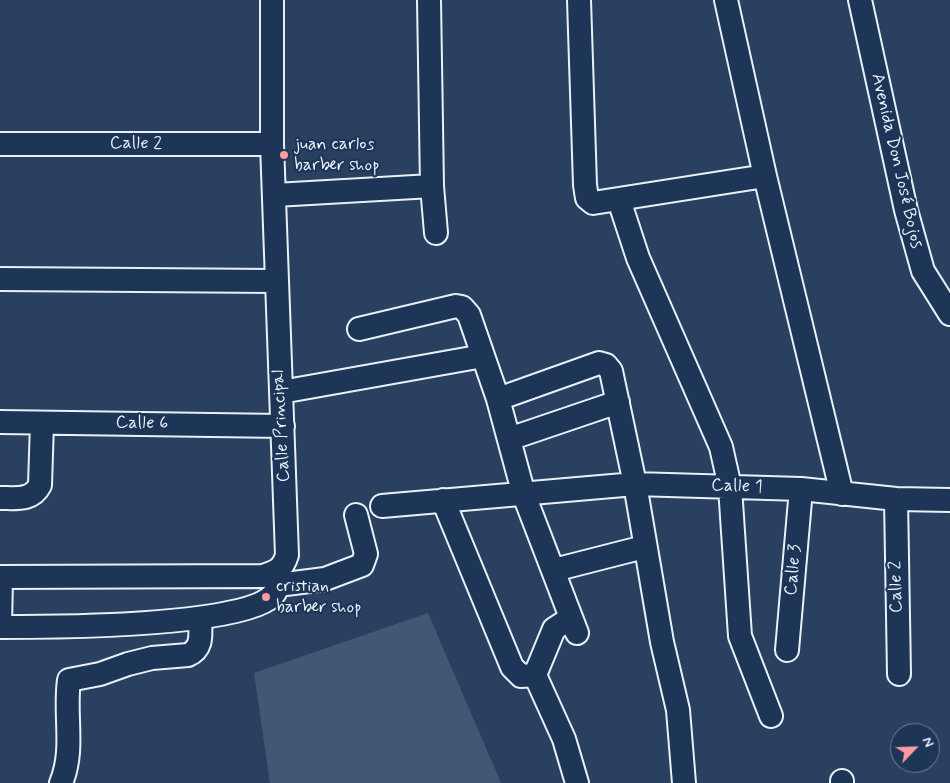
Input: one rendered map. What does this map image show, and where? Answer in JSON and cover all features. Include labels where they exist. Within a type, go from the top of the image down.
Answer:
[{"type":"street","name":"Calle Principal","points":[[0,627],[68,627],[200,618],[238,612],[271,598],[288,555],[272,144],[272,0]]},
{"type":"street","points":[[429,0],[432,186],[436,233]]},
{"type":"street","points":[[580,0],[585,185],[587,198],[594,203],[619,200],[766,176]]},
{"type":"street","points":[[726,0],[842,494]]},
{"type":"street","name":"Avenida Don José Bojos","points":[[860,0],[906,210],[923,271],[950,314]]},
{"type":"street","name":"Calle 2","points":[[0,144],[272,144]]},
{"type":"street","points":[[275,195],[432,186]]},
{"type":"street","points":[[619,200],[638,258],[721,447],[730,487],[740,636],[771,716]]},
{"type":"street","points":[[0,279],[276,281]]},
{"type":"street","points":[[359,328],[456,306],[462,307],[469,315],[498,399],[524,495],[574,626],[554,629],[535,675],[564,738],[577,783]]},
{"type":"street","points":[[281,392],[483,356]]},
{"type":"street","points":[[498,399],[599,363],[606,365],[611,371],[635,484],[644,547],[678,710],[684,783]]},
{"type":"street","points":[[509,440],[618,402]]},
{"type":"street","name":"Calle 6","points":[[0,422],[283,426]]},
{"type":"street","points":[[0,498],[30,497],[36,493],[40,485],[42,423]]},
{"type":"street","name":"Calle 1","points":[[382,506],[635,484],[801,489],[896,499],[950,500]]},
{"type":"street","name":"Calle 3","points":[[787,650],[801,489]]},
{"type":"street","name":"Calle 2","points":[[896,499],[898,674]]},
{"type":"street","points":[[443,500],[512,667],[522,676],[535,675]]},
{"type":"street","points":[[0,627],[1,577],[263,576],[325,579],[362,565],[366,554],[356,515]]},
{"type":"street","points":[[554,570],[644,547]]},
{"type":"street","points":[[61,783],[66,773],[70,743],[69,680],[100,674],[128,664],[196,651],[200,646],[200,618]]},
{"type":"shaded area","points":[[428,613],[501,783],[270,783],[254,673]]},
{"type":"place","name":"juan carlos barber shop","points":[[284,155]]},
{"type":"place","name":"cristian barber shop","points":[[266,597]]}]
